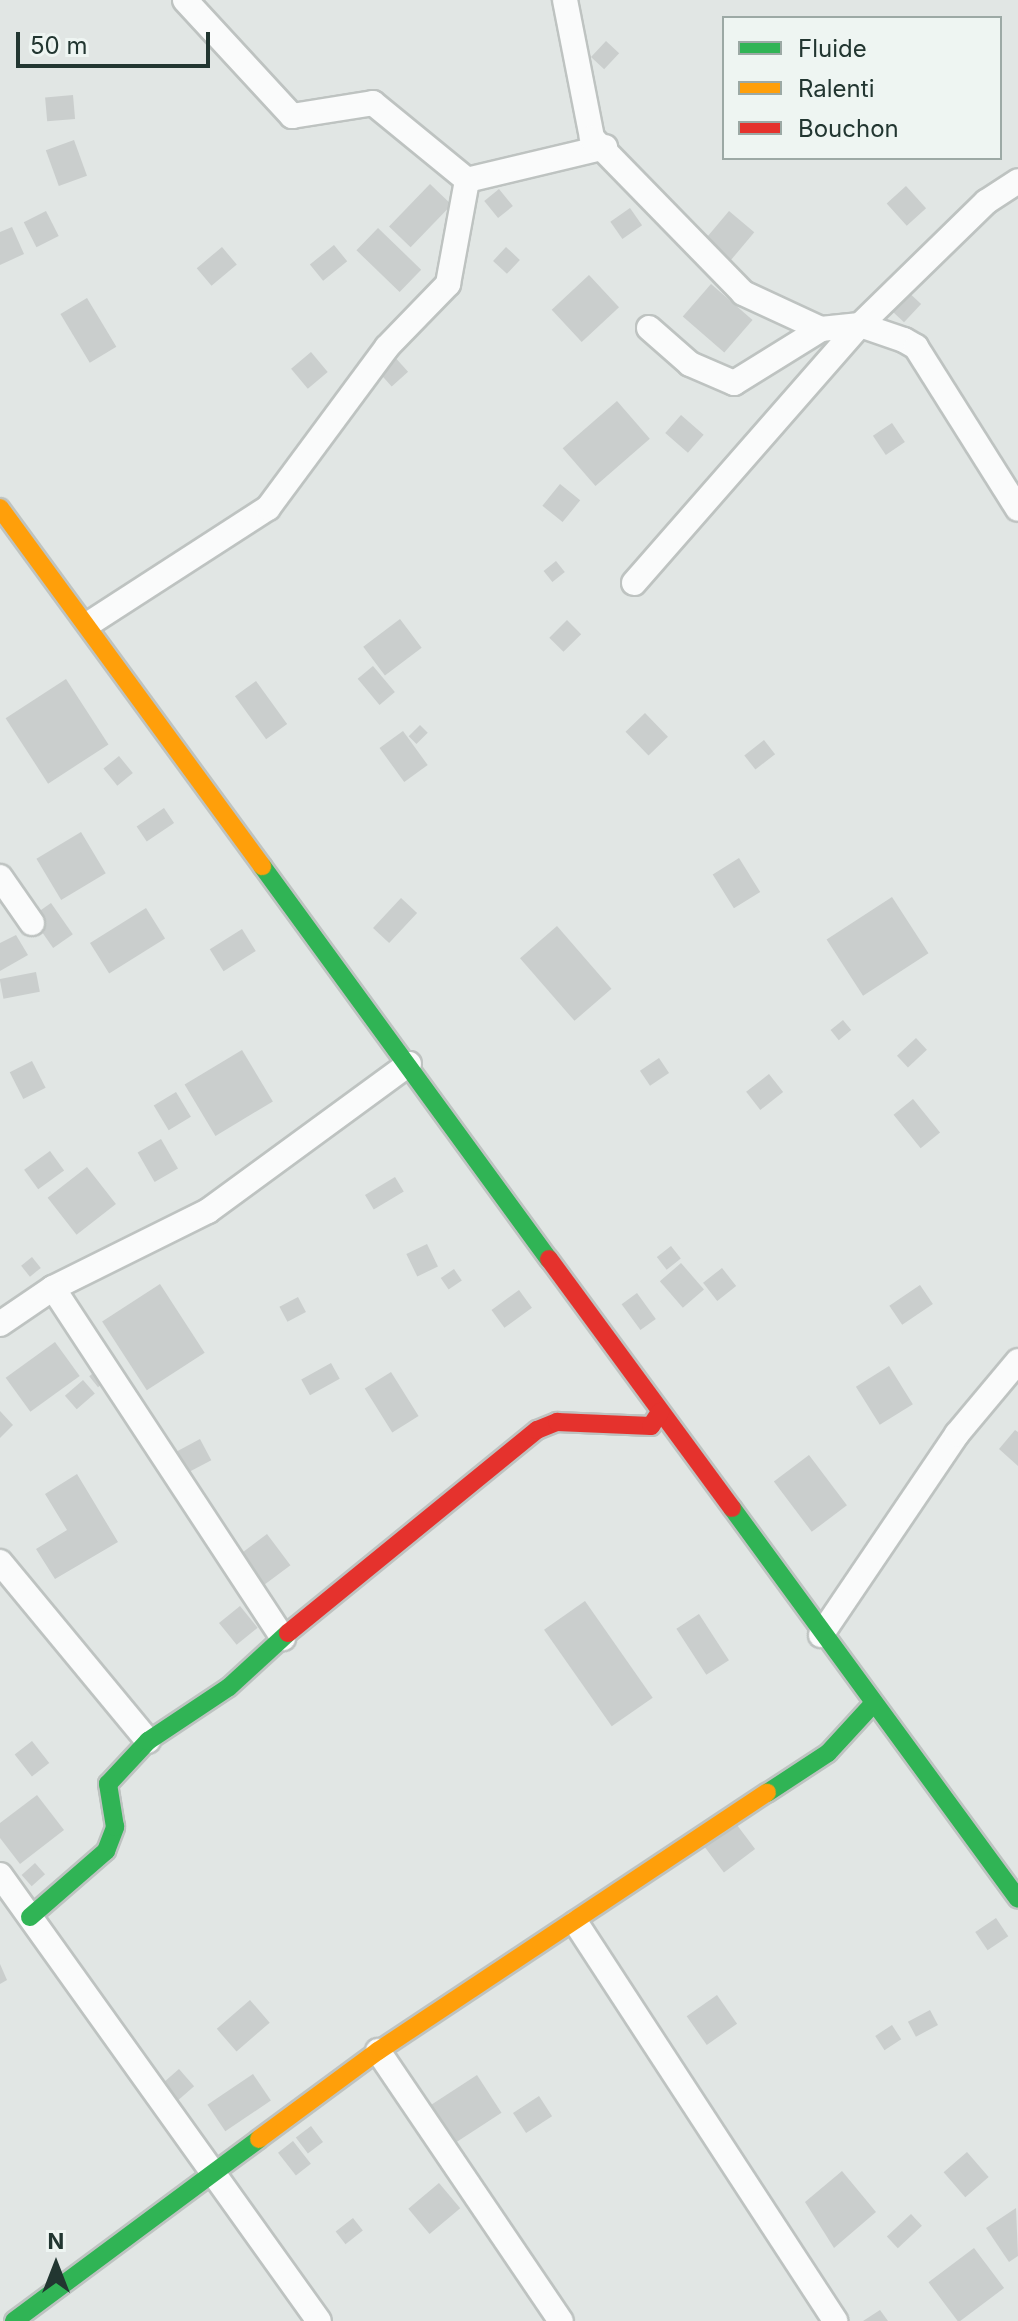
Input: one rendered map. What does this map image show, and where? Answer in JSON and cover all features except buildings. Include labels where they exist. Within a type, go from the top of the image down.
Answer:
[{"type":"street","points":[[185,0],[292,116],[373,103],[467,180]]},
{"type":"street","points":[[565,0],[577,84],[592,138],[605,147],[743,293],[821,329]]},
{"type":"street","points":[[467,180],[605,147]]},
{"type":"street","points":[[90,623],[268,508],[387,347],[448,284],[467,180]]},
{"type":"street","points":[[634,583],[860,325],[986,202],[1018,181]]},
{"type":"street","points":[[649,328],[690,364],[734,383],[821,329],[860,325],[916,347],[1018,509]]},
{"type":"street","points":[[0,508],[90,623],[821,1635],[1018,1899]]},
{"type":"street","points":[[0,877],[32,923]]},
{"type":"street","points":[[0,1324],[53,1288],[208,1211],[409,1064]]},
{"type":"street","points":[[53,1288],[283,1638]]},
{"type":"street","points":[[821,1635],[957,1434],[1018,1361]]},
{"type":"street","points":[[30,1917],[106,1851],[115,1827],[108,1784],[148,1741],[229,1687],[283,1638],[537,1430],[557,1422],[651,1426],[660,1412]]},
{"type":"street","points":[[0,1562],[148,1741]]},
{"type":"street","points":[[14,2321],[378,2051],[576,1923],[828,1753],[873,1704]]},
{"type":"street","points":[[0,1875],[319,2321]]},
{"type":"street","points":[[576,1923],[835,2321]]},
{"type":"street","points":[[378,2051],[561,2321]]},
{"type":"traffic: fast","points":[[262,866],[549,1259]]},
{"type":"traffic: fast","points":[[732,1508],[1018,1899]]},
{"type":"traffic: fast","points":[[30,1917],[106,1851],[115,1827],[108,1784],[148,1741],[229,1687],[288,1633]]},
{"type":"traffic: fast","points":[[767,1793],[828,1753],[873,1704]]},
{"type":"traffic: fast","points":[[14,2321],[259,2139]]},
{"type":"traffic: slow","points":[[0,508],[262,866]]},
{"type":"traffic: slow","points":[[259,2139],[378,2051],[767,1793]]},
{"type":"traffic: jam","points":[[549,1259],[732,1508]]},
{"type":"traffic: jam","points":[[288,1633],[537,1430],[557,1422],[651,1426],[660,1412]]}]
